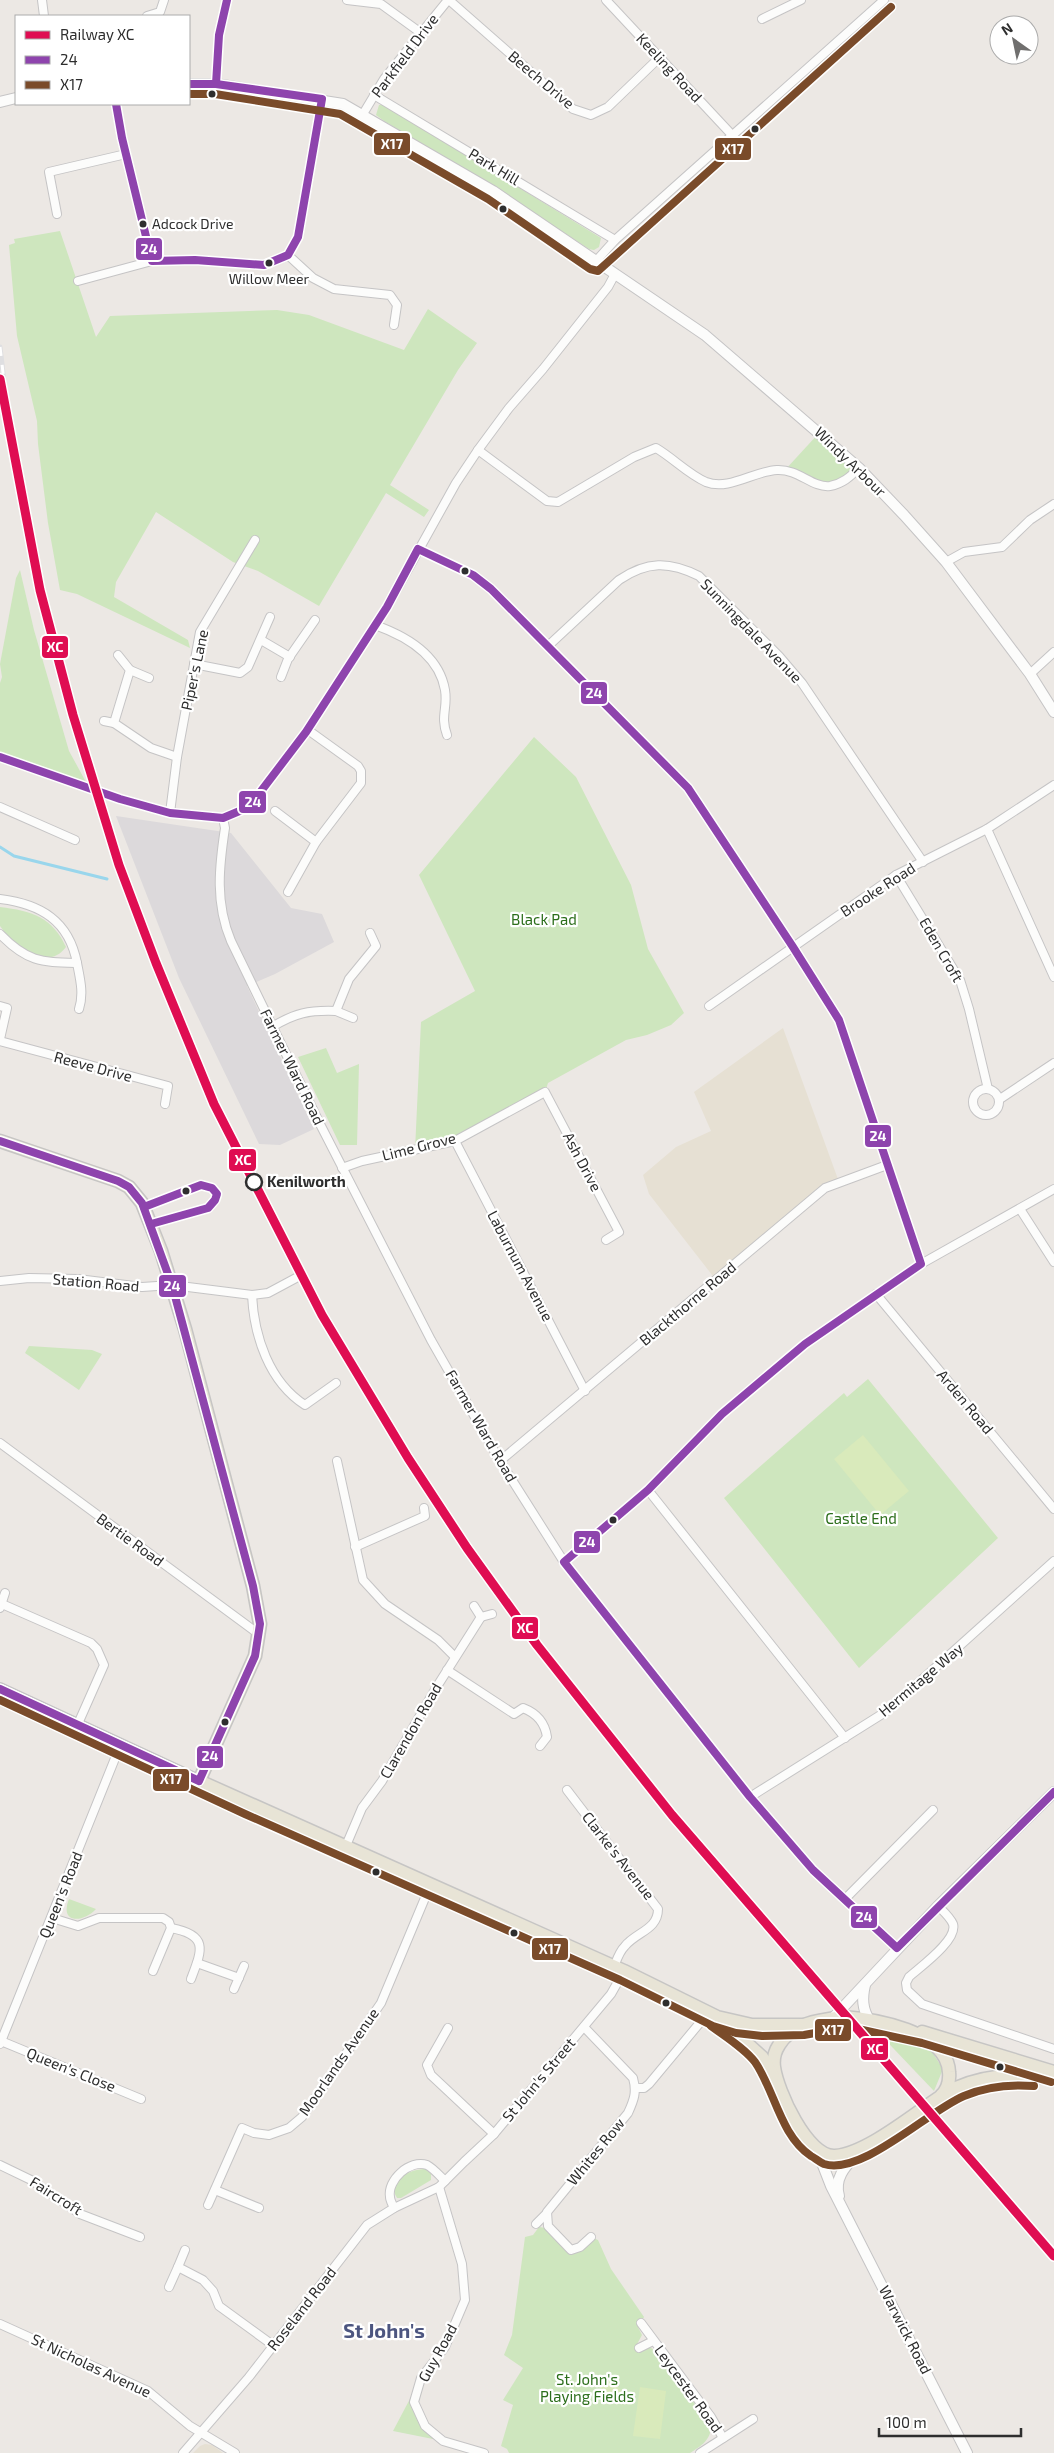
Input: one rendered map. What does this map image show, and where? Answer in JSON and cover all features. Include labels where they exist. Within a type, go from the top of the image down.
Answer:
[{"type":"main road","points":[[0,1141],[123,1184],[139,1198],[172,1286],[259,1613],[260,1636],[255,1656],[199,1781]]},
{"type":"main road","points":[[0,1689],[120,1746],[345,1848],[619,1969],[713,2015],[752,2026],[803,2025],[843,2017],[869,2021],[905,2028],[1054,2072]]},
{"type":"main road","points":[[713,2015],[762,2057],[806,2137],[817,2150],[833,2156],[864,2147],[913,2114],[965,2083],[993,2076],[1024,2074],[1054,2079]]},
{"type":"main road","points":[[778,2085],[774,2068],[775,2053],[784,2038],[803,2025]]},
{"type":"main road","points":[[905,2028],[934,2044],[946,2059],[949,2070],[949,2082],[946,2091],[940,2097]]},
{"type":"street","points":[[42,0],[44,15]]},
{"type":"street","points":[[151,15],[160,12],[164,0]]},
{"type":"street","points":[[216,84],[218,35],[228,0]]},
{"type":"street","points":[[348,0],[381,4],[421,33]]},
{"type":"street","name":"Parkfield Drive","points":[[363,114],[374,95],[448,0]]},
{"type":"street","name":"Beech Drive","points":[[448,0],[573,109],[591,115],[608,107],[659,58]]},
{"type":"street","name":"Keeling Road","points":[[606,0],[732,136]]},
{"type":"street","points":[[762,18],[801,0]]},
{"type":"street","points":[[596,261],[614,240],[882,0]]},
{"type":"street","name":"Park Hill","points":[[190,84],[216,84],[322,99],[344,104],[493,191],[596,261]]},
{"type":"street","name":"Park Hill","points":[[374,95],[614,240]]},
{"type":"street","points":[[0,102],[15,98]]},
{"type":"street","points":[[78,281],[152,261],[195,260],[264,265],[288,255],[298,237],[322,99]]},
{"type":"street","points":[[116,105],[152,261]]},
{"type":"street","points":[[57,214],[49,172],[126,154]]},
{"type":"street","points":[[288,255],[314,278],[334,289],[390,295],[397,305],[394,325]]},
{"type":"street","name":"Windy Arbour","points":[[596,261],[705,335],[859,468],[946,562],[1030,674],[1054,712]]},
{"type":"street","points":[[0,757],[120,799],[170,813],[223,818],[249,807],[308,730],[375,625],[456,483],[478,450],[509,408],[543,370],[608,287],[615,274]]},
{"type":"street","points":[[478,450],[547,501],[558,502],[634,457],[656,448],[706,482],[719,485],[773,470],[784,470],[796,472],[818,485],[828,486],[841,484],[859,468]]},
{"type":"street","points":[[946,562],[964,552],[1002,547],[1030,520],[1054,504]]},
{"type":"street","name":"Piper's Lane","points":[[170,813],[177,756],[200,632],[254,540]]},
{"type":"street","points":[[418,549],[473,575],[491,589],[688,788],[839,1020],[920,1264]]},
{"type":"street","name":"Sunningdale Avenue","points":[[548,646],[631,571],[651,566],[669,565],[683,568],[699,576],[779,656],[802,683],[923,862]]},
{"type":"street","points":[[194,664],[240,673],[248,667],[270,616]]},
{"type":"street","points":[[281,677],[290,657],[315,620]]},
{"type":"street","points":[[375,625],[423,650],[434,663],[445,690],[445,704],[442,717],[446,735]]},
{"type":"street","points":[[261,640],[290,657]]},
{"type":"street","points":[[1030,674],[1054,652]]},
{"type":"street","points":[[118,655],[130,670],[149,678]]},
{"type":"street","points":[[114,723],[130,670]]},
{"type":"street","points":[[104,721],[114,723],[151,748],[177,756]]},
{"type":"street","points":[[288,892],[316,842],[362,783],[363,776],[358,766],[308,730]]},
{"type":"street","name":"Brooke Road","points":[[710,1006],[896,875],[987,829],[1054,785]]},
{"type":"street","points":[[0,807],[76,840]]},
{"type":"street","points":[[275,810],[316,842]]},
{"type":"street","name":"Farmer Ward Road","points":[[223,818],[225,828],[219,890],[223,917],[231,941],[342,1168],[431,1340],[500,1461],[564,1562],[750,1797],[813,1870],[897,1948]]},
{"type":"street","points":[[987,829],[1054,977]]},
{"type":"street","name":"Eden Croft","points":[[896,875],[960,980],[969,1008],[988,1088]]},
{"type":"street","points":[[0,899],[20,902],[51,917],[73,942],[82,988],[79,1009]]},
{"type":"street","points":[[336,1011],[349,979],[378,948],[370,933]]},
{"type":"street","points":[[0,934],[26,957],[38,961],[77,964]]},
{"type":"street","name":"Reeve Drive","points":[[0,1006],[7,1008],[0,1040],[168,1086],[165,1104]]},
{"type":"street","points":[[272,1027],[290,1015],[301,1012],[336,1011],[353,1018]]},
{"type":"street","points":[[1000,1099],[995,1091],[988,1088],[975,1094],[973,1104],[976,1111],[984,1116],[991,1115],[997,1110],[1000,1099],[1054,1063]]},
{"type":"street","name":"Lime Grove","points":[[342,1168],[362,1161],[455,1141],[545,1092]]},
{"type":"street","name":"Ash Drive","points":[[545,1092],[623,1230],[606,1240]]},
{"type":"street","name":"Laburnum Avenue","points":[[455,1141],[585,1391]]},
{"type":"street","name":"Blackthorne Road","points":[[500,1461],[825,1188],[887,1165]]},
{"type":"street","points":[[564,1562],[648,1490],[722,1414],[805,1344],[920,1264],[1054,1189]]},
{"type":"street","points":[[1020,1209],[1054,1262]]},
{"type":"street","name":"Station Road","points":[[0,1281],[59,1278],[88,1279],[154,1288],[172,1286],[252,1295]]},
{"type":"street","points":[[296,1278],[268,1293],[252,1295],[253,1317],[273,1374],[291,1396],[305,1405],[336,1383]]},
{"type":"street","name":"Arden Road","points":[[876,1294],[1054,1510]]},
{"type":"street","name":"Bertie Road","points":[[0,1443],[260,1636]]},
{"type":"street","points":[[337,1461],[363,1580],[385,1604],[438,1640],[455,1656]]},
{"type":"street","points":[[648,1490],[845,1738]]},
{"type":"street","points":[[355,1547],[426,1516],[424,1508]]},
{"type":"street","name":"Hermitage Way","points":[[750,1797],[887,1711],[915,1688],[1054,1561]]},
{"type":"street","points":[[5,1593],[1,1606],[91,1643],[97,1649],[104,1665],[77,1726]]},
{"type":"street","points":[[474,1606],[481,1617],[492,1614]]},
{"type":"street","name":"Clarendon Road","points":[[345,1848],[362,1808],[382,1781],[455,1656],[481,1617]]},
{"type":"street","points":[[447,1670],[514,1714],[523,1708],[532,1712],[546,1728],[547,1737],[540,1746]]},
{"type":"street","name":"Queen's Road","points":[[1,2043],[120,1746]]},
{"type":"street","name":"Clarke's Avenue","points":[[567,1790],[658,1909],[658,1918],[654,1924],[626,1944],[618,1956],[619,1969]]},
{"type":"street","points":[[831,2018],[851,2000],[897,1948],[938,1906],[1054,1792]]},
{"type":"street","points":[[845,1899],[933,1810]]},
{"type":"street","name":"Moorlands Avenue","points":[[208,2205],[242,2128],[254,2133],[269,2135],[289,2128],[302,2117],[359,2038],[381,2003],[430,1886]]},
{"type":"street","points":[[938,1906],[953,1923],[954,1931],[950,1940],[909,1977],[906,1983],[907,1990],[922,2004],[1054,2049]]},
{"type":"street","points":[[52,1918],[78,1926],[99,1918],[156,1917],[168,1922],[171,1928],[197,1938],[201,1949],[191,1979]]},
{"type":"street","points":[[154,1972],[171,1928]]},
{"type":"street","points":[[197,1963],[239,1978]]},
{"type":"street","points":[[234,1989],[244,1966]]},
{"type":"street","name":"St John's Street","points":[[442,2184],[494,2134],[612,1994],[619,1969]]},
{"type":"street","points":[[866,1984],[863,2001],[865,2013],[869,2021]]},
{"type":"street","points":[[584,2027],[633,2078],[636,2088],[644,2088],[686,2040],[713,2015]]},
{"type":"street","points":[[0,2020],[8,2023]]},
{"type":"street","points":[[448,2028],[426,2065],[431,2075],[494,2134]]},
{"type":"street","name":"Queen's Close","points":[[1,2043],[141,2099]]},
{"type":"street","name":"Whites Row","points":[[536,2224],[628,2113],[635,2098],[636,2088]]},
{"type":"street","name":"Warwick Road","points":[[842,2207],[837,2190],[840,2175],[864,2147]]},
{"type":"street","name":"Warwick Road","points":[[817,2150],[823,2170],[967,2453]]},
{"type":"street","points":[[394,2208],[390,2196],[392,2186],[399,2174],[409,2167],[417,2164],[429,2166],[442,2184]]},
{"type":"street","name":"Faircroft","points":[[0,2165],[31,2180],[80,2214],[140,2237]]},
{"type":"street","name":"Roseland Road","points":[[183,2453],[274,2346],[367,2225],[394,2208],[442,2184]]},
{"type":"street","name":"Guy Road","points":[[442,2184],[462,2264],[466,2300],[445,2347],[421,2378],[414,2402],[425,2426],[443,2441],[484,2453]]},
{"type":"street","points":[[215,2190],[259,2208]]},
{"type":"street","points":[[547,2212],[548,2226],[571,2250],[580,2247],[591,2237]]},
{"type":"street","points":[[169,2287],[185,2250]]},
{"type":"street","points":[[178,2267],[204,2280],[213,2291],[219,2306],[274,2346]]},
{"type":"street","name":"Leycester Road","points":[[641,2323],[723,2438]]},
{"type":"street","name":"St Nicholas Avenue","points":[[0,2324],[148,2391],[190,2426],[236,2453]]},
{"type":"street","name":"Leycester Road","points":[[639,2348],[653,2341]]},
{"type":"street","name":"Leycester Road","points":[[700,2453],[753,2419]]},
{"type":"shaded area","points":[[116,816],[231,833],[291,908],[322,914],[334,942],[275,974],[247,986],[314,1129],[280,1145],[259,1144],[179,978]]},
{"type":"shaded area","points":[[783,1028],[839,1182],[825,1188],[716,1280],[649,1194],[643,1175],[676,1147],[711,1131],[694,1092]]},
{"type":"shaded area","points":[[205,2444],[212,2445],[223,2453],[193,2453]]},
{"type":"green space","points":[[379,105],[384,105],[601,238],[599,247],[594,250],[589,249],[494,187],[384,121],[376,115]]},
{"type":"green space","points":[[60,231],[96,337],[110,316],[277,310],[309,315],[404,350],[428,309],[477,343],[458,370],[390,485],[429,510],[424,517],[386,493],[319,606],[258,571],[233,562],[156,512],[116,582],[114,597],[188,640],[190,648],[77,594],[60,590],[48,523],[37,421],[17,336],[9,245],[15,243],[14,239]]},
{"type":"green space","points":[[819,433],[859,468],[828,486],[785,470]]},
{"type":"green space","points":[[20,570],[34,630],[69,751],[86,782],[0,752],[0,683],[2,677],[0,664],[16,578]]},
{"type":"green space","name":"Black Pad","points":[[534,737],[576,777],[631,885],[648,949],[684,1013],[671,1025],[647,1035],[626,1040],[548,1083],[545,1092],[455,1141],[415,1150],[421,1022],[475,991],[419,875]]},
{"type":"green space","points":[[0,907],[40,917],[54,929],[66,947],[58,954],[50,957],[40,957],[22,948],[0,926]]},
{"type":"green space","points":[[326,1048],[337,1073],[359,1064],[357,1145],[340,1145],[298,1057]]},
{"type":"green space","points":[[29,1346],[92,1350],[102,1354],[79,1390],[25,1353]]},
{"type":"green space","name":"Castle End","points":[[868,1379],[998,1538],[859,1668],[724,1498],[844,1393],[847,1397]]},
{"type":"green space","points":[[863,1435],[909,1491],[880,1515],[834,1459]]},
{"type":"green space","points":[[69,1899],[96,1909],[85,1917],[74,1919],[67,1913]]},
{"type":"green space","points":[[874,2028],[914,2040],[929,2047],[943,2069],[934,2091]]},
{"type":"green space","points":[[420,2169],[426,2169],[431,2174],[431,2180],[401,2198],[397,2198],[394,2185],[401,2176]]},
{"type":"green space","name":"St. John's Playing Fields","points":[[539,2227],[546,2228],[570,2253],[591,2237],[598,2240],[611,2269],[644,2317],[638,2327],[642,2335],[636,2346],[651,2348],[657,2352],[711,2426],[707,2439],[698,2448],[690,2453],[509,2453],[507,2449],[501,2446],[513,2405],[503,2400],[523,2368],[504,2355],[512,2335],[525,2237],[533,2235]]},
{"type":"green space","points":[[611,2377],[624,2395],[612,2404],[599,2386]]},
{"type":"green space","points":[[421,2378],[414,2402],[425,2426],[443,2441],[393,2431]]},
{"type":"green space","points":[[640,2387],[666,2391],[660,2439],[633,2436]]},
{"type":"waterway","points":[[0,847],[14,856],[107,879]]},
{"type":"railway","points":[[0,347],[12,450]]},
{"type":"rail line","name":"XC","points":[[0,379],[40,590],[73,715],[119,865],[156,963],[214,1104],[322,1315],[408,1458],[467,1548],[537,1645],[672,1815],[1054,2256]]},
{"type":"transit line","name":"24","points":[[216,84],[219,35],[227,0]]},
{"type":"transit line","name":"X17","points":[[190,94],[215,94],[340,114],[488,199],[590,269],[598,271],[891,7]]},
{"type":"transit line","name":"24","points":[[116,105],[122,138],[152,261],[195,260],[264,265],[288,255],[298,237],[322,99],[216,84],[190,84]]},
{"type":"transit line","name":"24","points":[[0,757],[120,799],[170,813],[223,818],[249,807],[306,732],[387,607],[418,549],[473,575],[491,589],[688,788],[793,947],[839,1020],[921,1264],[805,1344],[722,1414],[648,1490],[564,1562],[750,1797],[813,1870],[897,1948],[1054,1792]]},
{"type":"transit line","name":"24","points":[[0,1141],[118,1181],[129,1187],[142,1203],[172,1285],[253,1586],[260,1624],[255,1656],[199,1781],[0,1689]]},
{"type":"transit line","name":"24","points":[[144,1207],[201,1185],[212,1188],[217,1194],[215,1200],[208,1208],[151,1224]]},
{"type":"transit line","name":"X17","points":[[0,1700],[245,1814],[620,1980],[713,2026],[736,2033],[762,2036],[804,2035],[849,2027],[922,2043],[1051,2082]]},
{"type":"transit line","name":"X17","points":[[711,2026],[751,2057],[762,2074],[792,2137],[811,2156],[824,2164],[839,2165],[857,2161],[876,2152],[964,2096],[998,2086],[1034,2086]]},
{"type":"place","name":"Adcock Drive","points":[[143,224]]},
{"type":"place","name":"Willow Meer","points":[[269,263]]},
{"type":"place","name":"Kenilworth","points":[[254,1182]]},
{"type":"district","name":"St John's","points":[[384,2331]]}]
